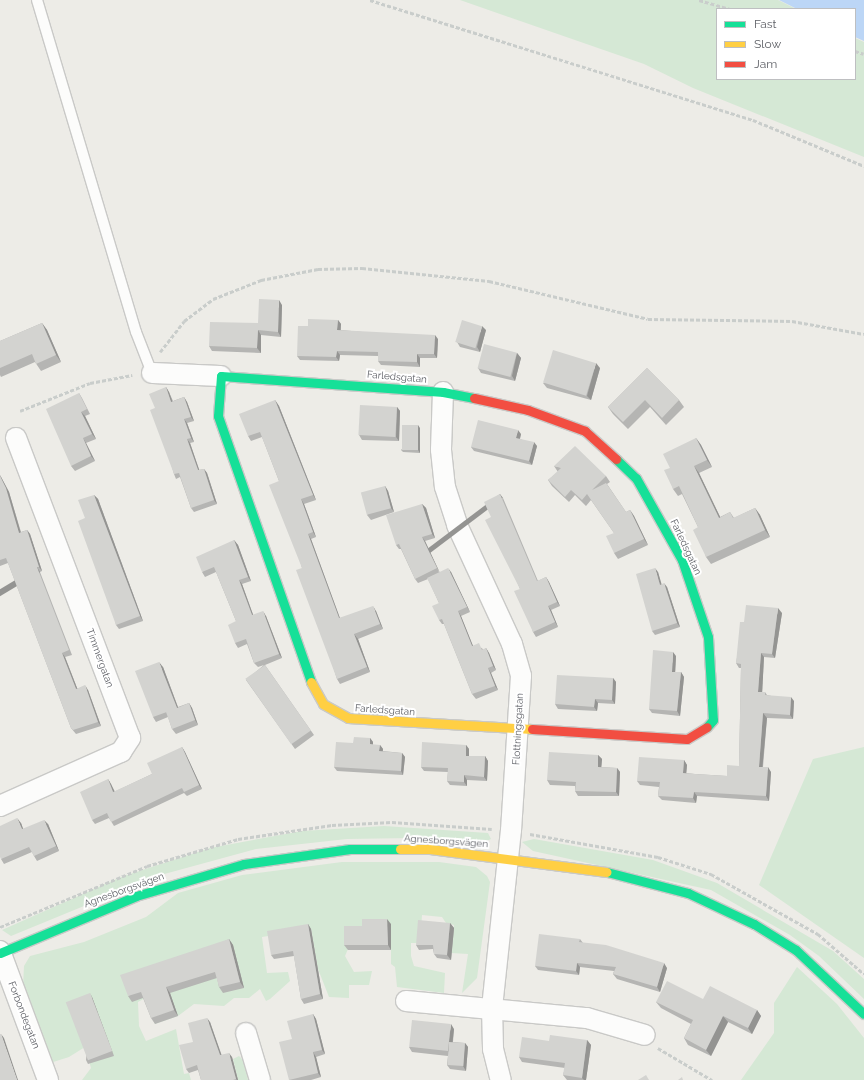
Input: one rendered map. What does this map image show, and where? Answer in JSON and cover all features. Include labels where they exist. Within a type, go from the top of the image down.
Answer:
[{"type":"street","points":[[152,374],[221,376]]},
{"type":"street","name":"Farledsgatan","points":[[221,376],[443,392],[565,421],[609,450],[651,500],[682,560],[708,637],[713,720],[703,732],[687,739],[520,730],[348,718],[323,704],[306,672],[218,416],[217,397],[221,376]]},
{"type":"street","name":"Flottningsgatan","points":[[443,392],[441,450],[445,487],[457,525],[518,662],[520,730],[492,1007],[493,1049],[501,1080]]},
{"type":"street","name":"Timmergatan","points":[[0,806],[120,752],[130,738],[16,438]]},
{"type":"street","name":"Agnesborgsvägen","points":[[0,952],[136,896],[244,864],[350,849],[415,849],[508,856],[643,879],[724,908],[796,950],[864,1014]]},
{"type":"street","name":"Forbondegatan","points":[[0,952],[48,1080]]},
{"type":"street","points":[[406,1001],[492,1007],[587,1018],[645,1035]]},
{"type":"street","points":[[246,1033],[260,1080]]},
{"type":"lane","points":[[37,0],[136,332],[152,374]]},
{"type":"path","points":[[370,0],[753,120],[864,166]]},
{"type":"path","points":[[700,0],[728,8]]},
{"type":"path","points":[[20,411],[110,377],[152,374],[172,334],[197,309],[248,285],[318,269],[362,268],[489,281],[648,319],[792,321],[864,334]]},
{"type":"path","points":[[645,1035],[660,1050],[712,1080]]},
{"type":"green space","points":[[460,0],[778,0],[794,8],[716,8],[716,80],[856,80],[856,38],[864,42],[864,157],[693,88],[644,64]]},
{"type":"green space","points":[[864,747],[864,958],[759,885],[813,759]]},
{"type":"green space","points":[[384,826],[488,833],[491,839],[480,844],[412,838],[347,839],[256,849],[157,876],[11,936],[2,930],[121,877],[210,848],[302,831]]},
{"type":"green space","points":[[534,839],[653,860],[717,883],[833,951],[864,979],[864,999],[819,956],[790,935],[711,890],[533,851],[522,842]]},
{"type":"green space","points":[[342,862],[439,862],[476,867],[487,876],[490,882],[477,978],[462,993],[468,954],[451,953],[454,925],[446,923],[442,917],[422,915],[420,943],[411,943],[411,956],[414,966],[445,973],[444,993],[397,987],[395,967],[391,964],[391,924],[348,949],[345,956],[354,972],[372,971],[369,985],[349,985],[349,998],[329,997],[318,969],[311,929],[262,937],[267,973],[288,972],[290,981],[270,999],[266,1001],[260,989],[249,998],[234,998],[224,1006],[194,1004],[178,1016],[155,1024],[145,998],[138,1002],[139,1026],[146,1041],[176,1029],[184,1074],[189,1073],[191,1080],[82,1080],[91,1068],[85,1047],[69,1057],[50,1063],[23,987],[24,966],[30,956],[84,942],[146,917],[178,893],[242,875]]},
{"type":"green space","points":[[797,967],[837,1004],[864,1038],[864,1080],[741,1080],[774,1033],[774,1003]]},
{"type":"green space","points":[[239,1056],[243,1060],[248,1080],[238,1080],[233,1059]]},
{"type":"water","points":[[779,0],[864,0],[864,41],[856,37],[856,8],[795,8]]},
{"type":"building","points":[[259,299],[279,300],[278,332],[258,330],[257,348],[209,346],[210,322],[258,323]]},
{"type":"building","points":[[308,319],[338,320],[337,330],[435,335],[434,354],[417,354],[417,362],[378,361],[378,352],[337,351],[336,357],[297,356],[298,326],[308,326]]},
{"type":"building","points":[[462,320],[482,326],[475,348],[455,342]]},
{"type":"building","points":[[42,323],[56,355],[36,364],[32,354],[0,368],[0,341]]},
{"type":"building","points":[[484,344],[517,353],[510,377],[478,368]]},
{"type":"building","points":[[553,350],[596,363],[586,396],[543,383]]},
{"type":"building","points":[[647,368],[679,400],[662,418],[645,400],[623,422],[608,407]]},
{"type":"building","points":[[166,387],[171,402],[184,397],[191,417],[184,419],[191,438],[187,439],[198,470],[204,469],[214,500],[191,508],[179,473],[174,474],[150,410],[155,408],[149,394]]},
{"type":"building","points":[[79,393],[87,409],[81,412],[92,434],[83,438],[91,456],[71,466],[46,409]]},
{"type":"building","points":[[275,400],[313,495],[301,499],[313,532],[308,534],[339,618],[373,606],[380,624],[354,634],[367,667],[337,679],[296,570],[302,568],[269,485],[279,481],[260,432],[248,436],[239,414]]},
{"type":"building","points":[[360,405],[397,407],[395,437],[358,435]]},
{"type":"building","points":[[478,420],[518,430],[516,438],[534,442],[529,461],[471,447]]},
{"type":"building","points":[[402,425],[418,425],[418,450],[402,450]]},
{"type":"building","points":[[696,438],[707,460],[694,466],[719,518],[730,512],[733,518],[755,508],[765,530],[706,557],[693,530],[698,527],[679,486],[673,489],[664,470],[670,468],[663,454]]},
{"type":"building","points":[[575,446],[606,476],[592,490],[606,483],[626,512],[630,510],[644,539],[614,553],[606,536],[614,533],[587,494],[582,500],[571,490],[565,497],[548,480],[561,468],[554,466]]},
{"type":"building","points":[[0,476],[6,488],[19,533],[27,530],[39,567],[37,567],[69,650],[62,653],[76,689],[85,685],[98,722],[73,730],[71,728],[6,558],[0,560]]},
{"type":"building","points":[[385,486],[391,508],[367,515],[361,492]]},
{"type":"building","points":[[500,494],[537,581],[546,577],[557,602],[548,606],[555,622],[533,632],[514,591],[520,589],[485,520],[491,517],[484,502]]},
{"type":"building","points":[[94,495],[140,616],[116,625],[78,521],[85,518],[78,500]]},
{"type":"building","points":[[422,504],[432,534],[422,537],[437,568],[415,579],[399,544],[396,545],[386,515]]},
{"type":"building","points":[[234,540],[248,577],[239,580],[252,615],[263,611],[279,654],[254,663],[246,639],[235,643],[228,625],[236,621],[214,567],[202,572],[196,557]]},
{"type":"building","points":[[448,568],[467,607],[458,611],[472,646],[479,643],[482,650],[486,648],[493,666],[488,668],[495,686],[472,694],[442,619],[439,620],[432,606],[439,603],[427,578]]},
{"type":"building","points":[[655,568],[660,585],[664,583],[677,623],[652,631],[636,574]]},
{"type":"building","points":[[746,605],[778,608],[772,654],[761,653],[758,692],[765,692],[765,695],[791,697],[790,715],[763,713],[759,767],[768,767],[766,796],[694,792],[693,798],[658,796],[660,782],[637,781],[639,757],[684,760],[683,773],[727,776],[727,765],[739,766],[741,664],[736,663],[740,622],[744,622]]},
{"type":"building","points":[[653,650],[673,652],[672,672],[681,672],[677,711],[649,709]]},
{"type":"building","points":[[159,662],[177,708],[189,703],[195,720],[172,729],[166,712],[153,717],[135,671]]},
{"type":"building","points":[[265,665],[311,731],[291,744],[245,679]]},
{"type":"building","points":[[557,675],[613,678],[612,700],[595,699],[594,707],[555,704]]},
{"type":"building","points":[[354,737],[370,738],[370,744],[380,745],[379,751],[402,753],[401,771],[334,767],[336,742],[353,743]]},
{"type":"building","points":[[422,742],[466,745],[466,756],[485,756],[484,777],[464,775],[464,782],[447,781],[448,768],[421,767]]},
{"type":"building","points":[[182,747],[199,785],[184,792],[182,788],[111,822],[107,813],[92,820],[80,792],[108,779],[113,792],[152,774],[147,763]]},
{"type":"building","points":[[549,752],[598,755],[598,767],[617,768],[616,792],[575,791],[576,782],[547,780]]},
{"type":"building","points":[[17,818],[22,829],[44,820],[56,846],[34,856],[29,847],[1,859],[0,826]]},
{"type":"building","points":[[362,919],[387,919],[388,945],[344,945],[344,926],[362,926]]},
{"type":"building","points":[[418,920],[450,923],[447,955],[434,954],[433,945],[416,945]]},
{"type":"building","points":[[308,924],[320,994],[301,999],[293,951],[271,955],[267,931]]},
{"type":"building","points":[[539,934],[580,939],[579,942],[606,945],[664,963],[657,987],[613,974],[616,967],[577,963],[576,971],[535,966]]},
{"type":"building","points":[[229,939],[240,982],[219,987],[215,972],[166,987],[174,1010],[151,1018],[141,992],[128,996],[120,975]]},
{"type":"building","points":[[667,981],[703,999],[710,986],[757,1010],[748,1028],[723,1016],[706,1050],[684,1038],[693,1020],[656,1002]]},
{"type":"building","points":[[90,993],[112,1051],[88,1060],[66,1002]]},
{"type":"building","points":[[313,1014],[322,1050],[313,1052],[318,1073],[289,1080],[279,1042],[292,1039],[287,1021]]},
{"type":"building","points":[[207,1018],[220,1055],[229,1053],[236,1079],[201,1080],[197,1065],[186,1069],[179,1045],[193,1042],[188,1023]]},
{"type":"building","points":[[412,1020],[451,1024],[448,1051],[409,1047]]},
{"type":"building","points":[[1,1034],[17,1080],[0,1080]]},
{"type":"building","points":[[550,1035],[587,1040],[582,1078],[563,1075],[565,1063],[519,1057],[522,1037],[549,1041]]},
{"type":"building","points":[[449,1042],[465,1043],[463,1066],[447,1065]]},
{"type":"building","points":[[646,1075],[649,1080],[638,1080]]},
{"type":"traffic: fast","points":[[221,376],[443,392],[474,398]]},
{"type":"traffic: fast","points":[[221,376],[218,416],[311,682]]},
{"type":"traffic: fast","points":[[616,459],[636,478],[682,560],[708,637],[713,720],[707,727]]},
{"type":"traffic: fast","points":[[0,953],[136,896],[244,864],[350,849],[400,849]]},
{"type":"traffic: fast","points":[[607,872],[688,893],[754,924],[796,950],[864,1014]]},
{"type":"traffic: slow","points":[[311,682],[323,704],[348,718],[532,729]]},
{"type":"traffic: slow","points":[[400,849],[430,849],[607,872]]},
{"type":"traffic: jam","points":[[474,398],[528,410],[585,431],[616,459]]},
{"type":"traffic: jam","points":[[532,729],[687,739],[707,727]]}]
